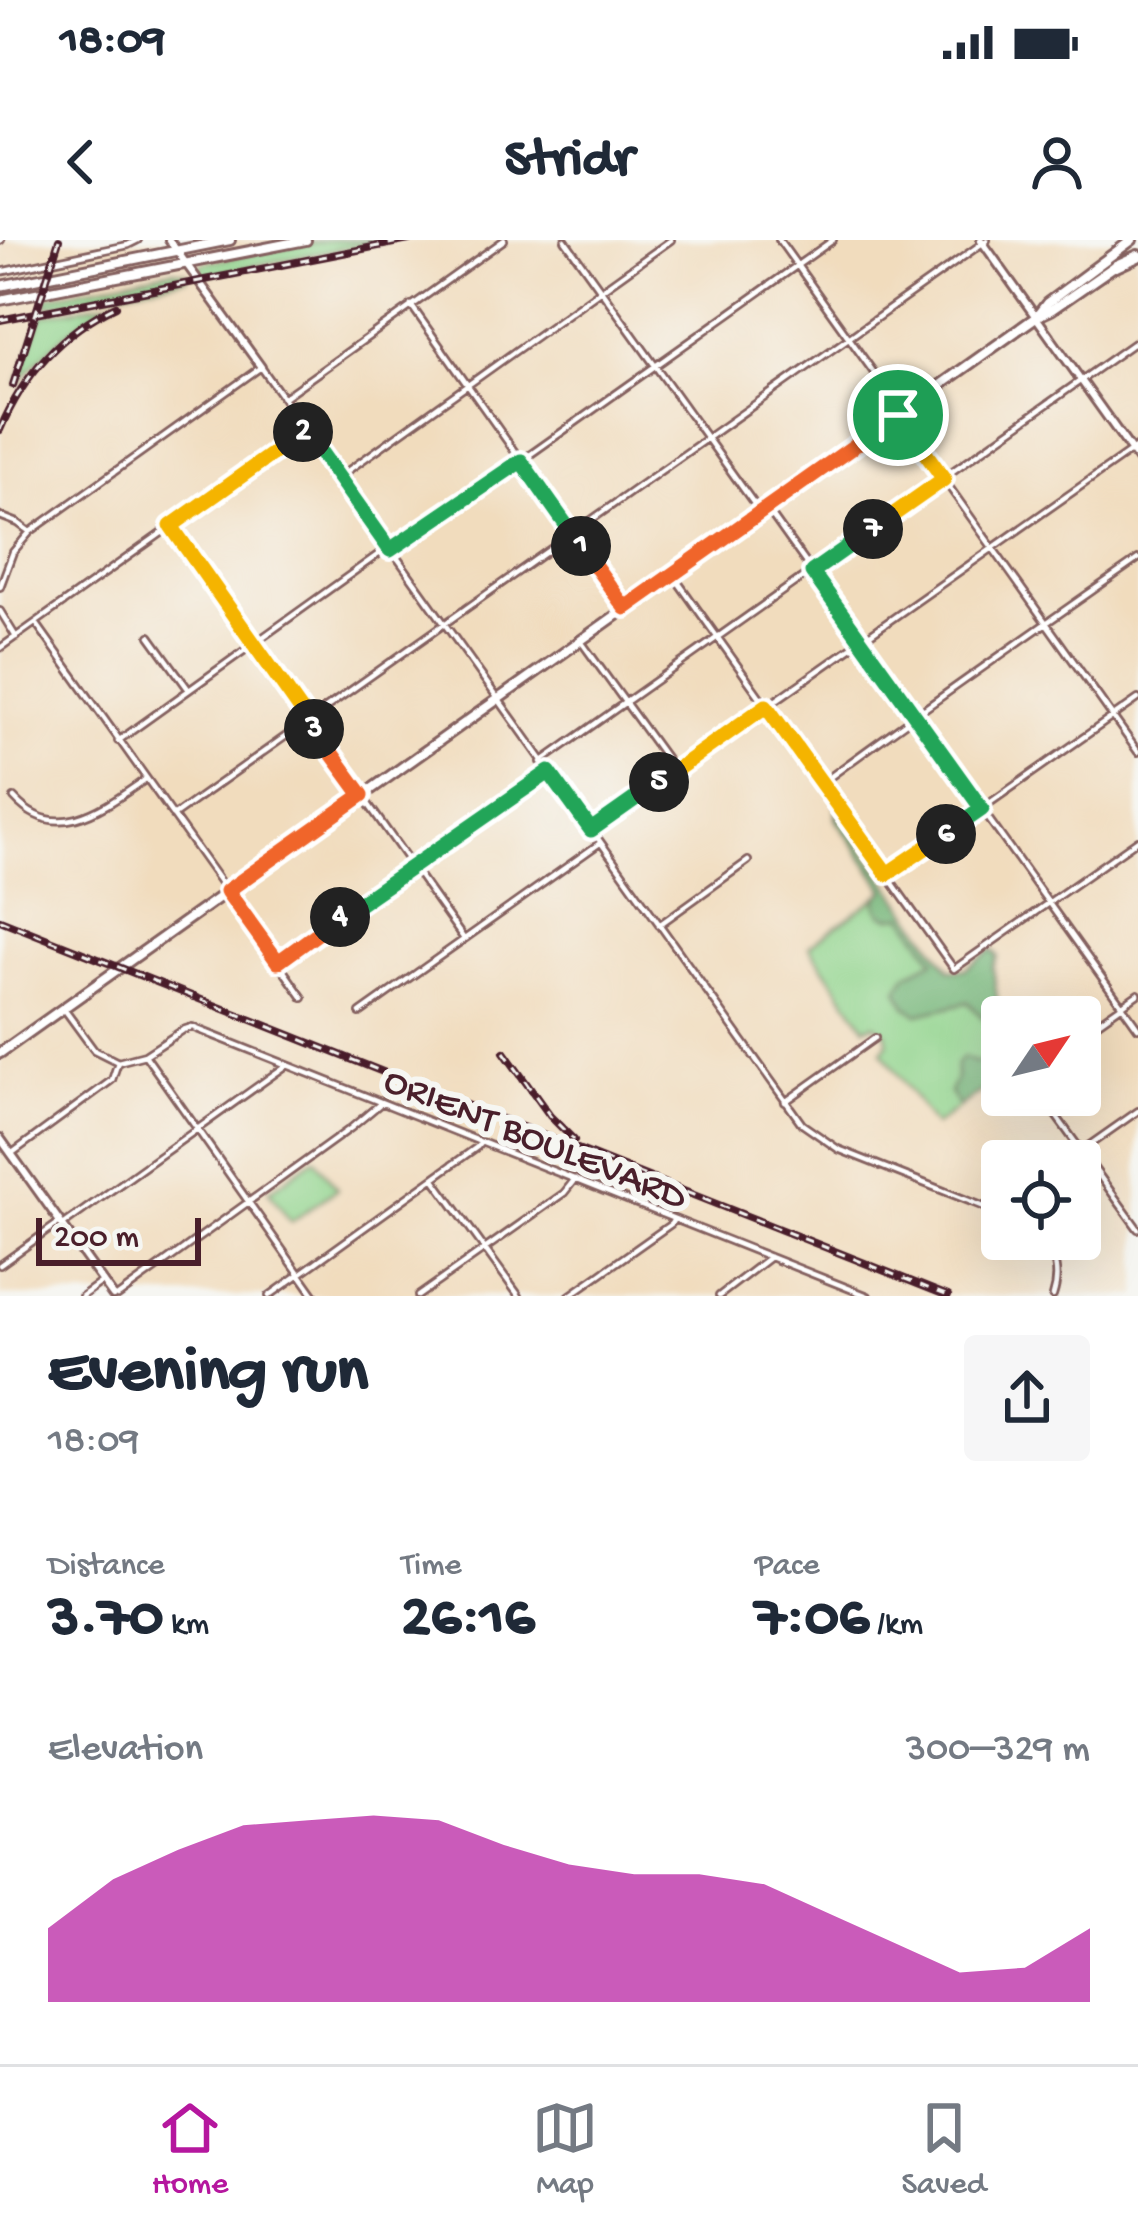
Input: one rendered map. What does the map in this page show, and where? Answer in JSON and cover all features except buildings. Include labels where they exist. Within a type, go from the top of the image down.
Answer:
[{"type":"highway","points":[[1116,266],[1138,253]]},
{"type":"main road","points":[[0,286],[230,240]]},
{"type":"main road","points":[[0,300],[306,240]]},
{"type":"main road","points":[[1036,317],[1047,303],[1130,240]]},
{"type":"main road","points":[[0,1053],[1036,317],[1116,266]]},
{"type":"street","points":[[0,272],[138,240]]},
{"type":"street","points":[[169,240],[802,1124],[827,1143],[981,1205]]},
{"type":"street","points":[[283,398],[504,240]]},
{"type":"street","points":[[566,240],[707,438],[812,572],[1138,1028]]},
{"type":"street","points":[[338,477],[671,240]]},
{"type":"street","points":[[779,240],[1138,752]]},
{"type":"street","points":[[118,741],[833,240]]},
{"type":"street","points":[[173,816],[984,241],[1135,448],[1138,460]]},
{"type":"street","points":[[411,305],[625,608]]},
{"type":"street","points":[[541,762],[1138,340]]},
{"type":"street","points":[[0,587],[14,552],[30,532],[261,368]]},
{"type":"street","points":[[0,648],[305,430]]},
{"type":"street","points":[[591,830],[1135,448]]},
{"type":"street","points":[[0,516],[30,532]]},
{"type":"street","points":[[171,526],[464,939]]},
{"type":"street","points":[[822,783],[1138,559]]},
{"type":"street","points":[[673,574],[954,969],[1138,840]]},
{"type":"street","points":[[0,611],[16,637]]},
{"type":"street","points":[[36,623],[303,998]]},
{"type":"street","points":[[150,636],[189,690]]},
{"type":"street","points":[[580,640],[675,771]]},
{"type":"street","points":[[887,874],[1138,699]]},
{"type":"street","points":[[278,962],[549,772]]},
{"type":"street","points":[[14,797],[37,816],[59,821],[85,818],[146,779]]},
{"type":"street","points":[[360,1013],[600,843]]},
{"type":"street","points":[[658,925],[748,861]]},
{"type":"street","points":[[1101,1020],[1138,994]]},
{"type":"street","points":[[64,1008],[98,1053],[118,1062],[145,1055],[315,1296]]},
{"type":"street","name":"ORIENT BOULEVARD","points":[[145,1055],[192,1027],[868,1296]]},
{"type":"street","points":[[785,1102],[875,1038]]},
{"type":"street","points":[[11,1154],[112,1080],[118,1062]]},
{"type":"street","points":[[0,1265],[287,1065]]},
{"type":"street","points":[[0,1138],[116,1296],[351,1129],[381,1102]]},
{"type":"street","points":[[1097,1140],[1138,1111]]},
{"type":"street","points":[[269,1296],[481,1142]]},
{"type":"street","points":[[433,1178],[519,1296]]},
{"type":"street","points":[[1101,1178],[1137,1228]]},
{"type":"street","points":[[418,1296],[564,1192],[575,1179]]},
{"type":"street","points":[[569,1296],[674,1219]]},
{"type":"street","points":[[720,1296],[770,1257]]},
{"type":"street","points":[[1053,1296],[1054,1260]]},
{"type":"street","points":[[82,1296],[103,1282]]},
{"type":"green space","points":[[326,240],[386,240],[202,276],[198,270],[203,263]]},
{"type":"green space","points":[[173,270],[186,272],[187,278],[46,306],[47,297]]},
{"type":"green space","points":[[115,301],[62,338],[17,385],[42,315]]},
{"type":"green space","points":[[836,810],[950,970],[965,969],[992,949],[998,956],[993,968],[997,996],[981,996],[981,1016],[968,1002],[918,1014],[906,1006],[898,989],[906,975],[934,960],[904,916],[883,915],[877,907],[877,897],[885,890],[836,819]]},
{"type":"green space","points":[[877,897],[877,907],[891,917],[904,916],[934,960],[906,975],[918,1014],[968,1002],[981,1017],[981,1062],[959,1078],[950,1093],[960,1107],[934,1126],[882,1051],[887,1034],[875,1024],[865,1027],[809,946]]},
{"type":"green space","points":[[963,1057],[981,1061],[981,1092],[960,1107],[950,1093],[956,1065]]},
{"type":"green space","points":[[315,1158],[337,1189],[291,1222],[269,1191]]},
{"type":"railway","points":[[13,385],[59,240]]},
{"type":"railway","points":[[0,320],[409,240]]},
{"type":"railway","points":[[0,430],[20,391],[46,357],[78,328],[116,306]]},
{"type":"railway","points":[[0,920],[948,1296]]},
{"type":"railway","points":[[504,1052],[550,1116],[574,1140]]},
{"type":"route","points":[[898,415],[944,479],[812,572],[982,809],[887,874],[766,706],[591,830],[549,772],[278,962],[227,891],[362,795],[171,526],[305,430],[390,550],[521,461],[625,608],[898,415]]}]
